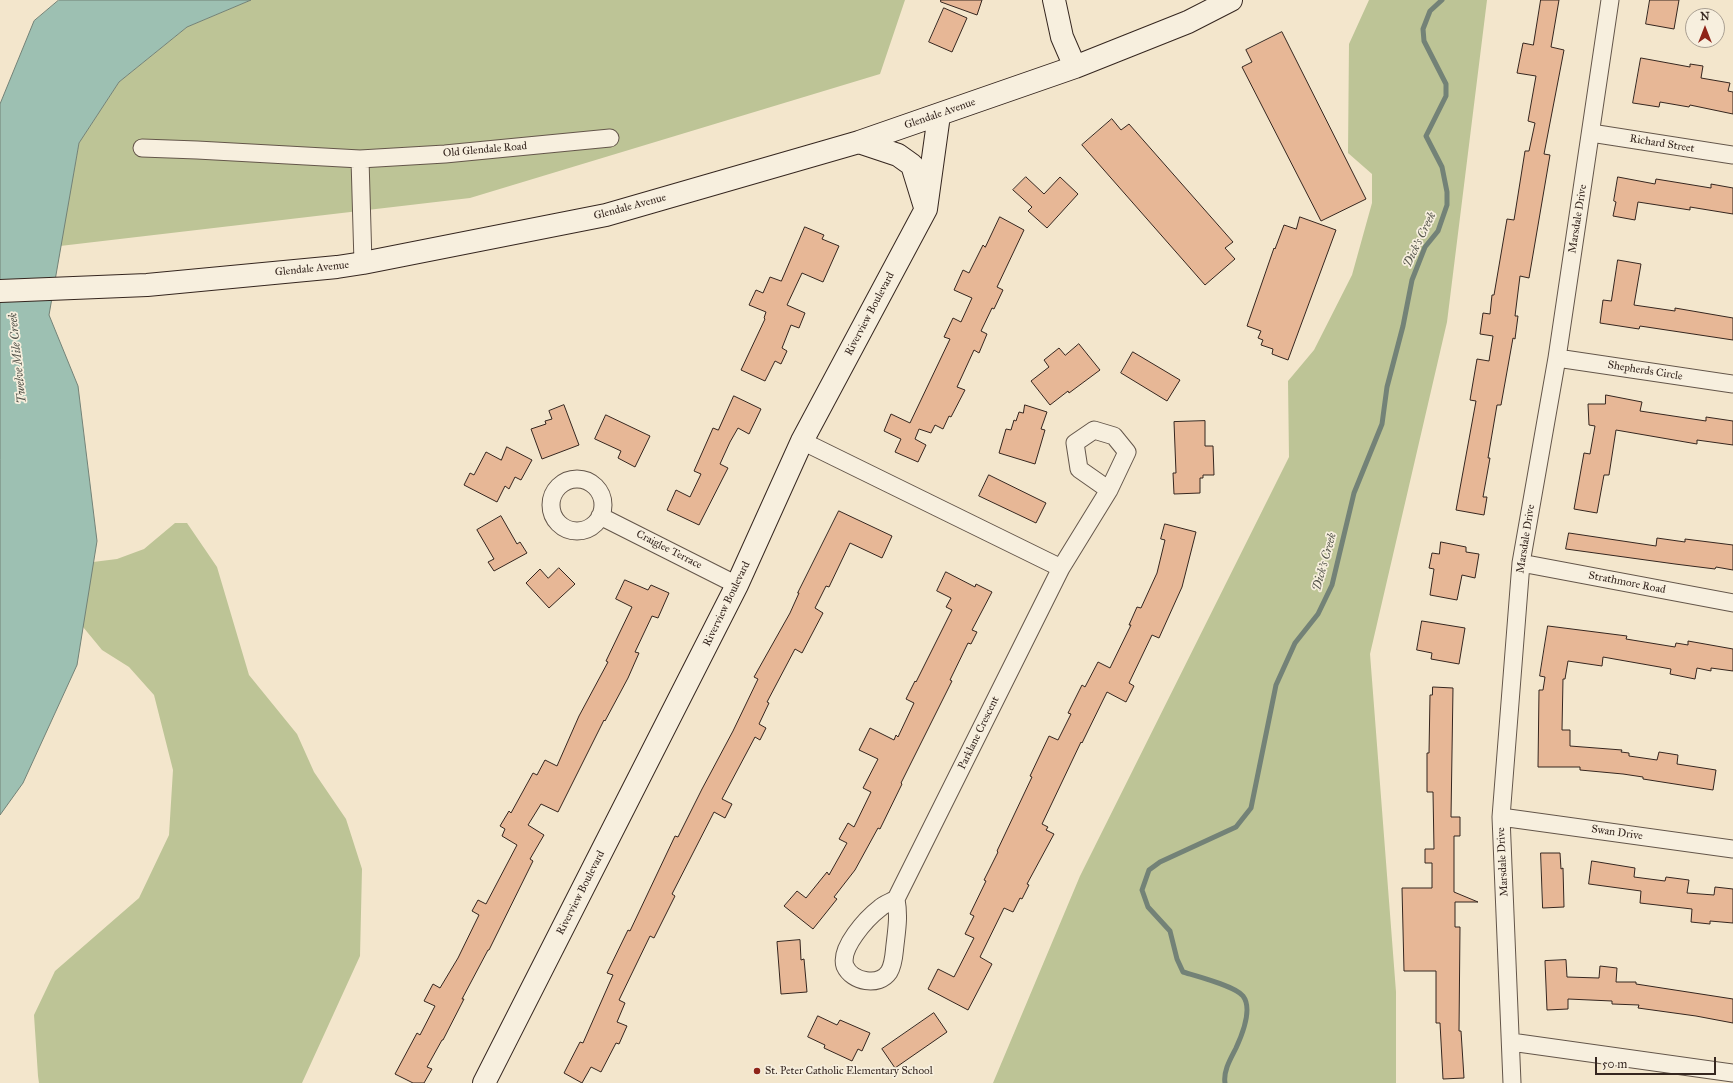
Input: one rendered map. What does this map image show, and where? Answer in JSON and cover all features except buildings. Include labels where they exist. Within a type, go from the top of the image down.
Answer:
[{"type":"main road","points":[[1054,0],[1062,37],[1075,67]]},
{"type":"main road","name":"Glendale Avenue","points":[[0,291],[144,285],[363,263],[606,215],[859,142],[939,115],[1075,67],[1188,22],[1231,0]]},
{"type":"main road","name":"Riverview Boulevard","points":[[484,1083],[738,585],[802,441],[926,209],[939,115]]},
{"type":"main road","points":[[859,142],[898,155],[912,165],[926,209]]},
{"type":"street","name":"Marsdale Drive","points":[[1512,1083],[1501,817],[1521,563],[1557,358],[1610,0]]},
{"type":"street","name":"Richard Street","points":[[1591,133],[1733,155]]},
{"type":"street","name":"Old Glendale Road","points":[[142,148],[360,158],[445,154],[610,138]]},
{"type":"street","points":[[360,158],[363,263]]},
{"type":"street","name":"Shepherds Circle","points":[[1557,358],[1733,384]]},
{"type":"street","points":[[802,441],[1061,568]]},
{"type":"street","name":"Parklane Crescent","points":[[896,899],[1061,568],[1109,490]]},
{"type":"street","name":"Craiglee Terrace","points":[[600,516],[738,585]]},
{"type":"street","name":"Strathmore Road","points":[[1521,563],[1733,602]]},
{"type":"street","name":"Swan Drive","points":[[1501,817],[1733,849]]},
{"type":"street","points":[[896,899],[899,914],[892,962],[889,972],[882,978],[874,980],[866,981],[857,978],[845,966],[844,960],[847,947],[857,932],[880,907],[896,899]]},
{"type":"street","points":[[1511,1042],[1733,1073]]},
{"type":"shaded area","points":[[251,0],[905,0],[880,74],[470,198],[60,246],[79,143],[119,82],[187,27]]},
{"type":"shaded area","points":[[1369,0],[1487,0],[1447,322],[1370,654],[1396,992],[1396,1083],[993,1083],[1080,876],[1289,457],[1288,381],[1314,350],[1352,275],[1372,203],[1372,174],[1348,153],[1349,44]]},
{"type":"shaded area","points":[[175,523],[187,523],[217,567],[249,675],[297,734],[314,772],[346,819],[362,869],[360,956],[302,1083],[39,1083],[34,1015],[55,971],[139,898],[169,835],[173,770],[154,695],[129,667],[102,650],[74,616],[85,563],[117,559],[144,549]]},
{"type":"water","name":"Twelve Mile Creek","points":[[59,0],[251,0],[187,27],[119,82],[79,143],[49,315],[78,386],[97,541],[77,665],[23,783],[0,815],[0,104],[34,21]]},
{"type":"waterway","name":"Dick's Creek","points":[[1225,1083],[1226,1069],[1246,1022],[1246,1001],[1239,992],[1215,982],[1183,972],[1177,959],[1170,931],[1148,907],[1142,890],[1149,870],[1160,862],[1236,827],[1251,808],[1276,685],[1295,643],[1318,614],[1332,585],[1354,493],[1382,424],[1387,387],[1403,326],[1412,280],[1425,247],[1438,231],[1447,205],[1447,192],[1442,167],[1426,136],[1446,96],[1446,84],[1424,41],[1423,29],[1430,11],[1442,0]]},
{"type":"place","name":"St. Peter Catholic Elementary School","points":[[757,1071]]}]
